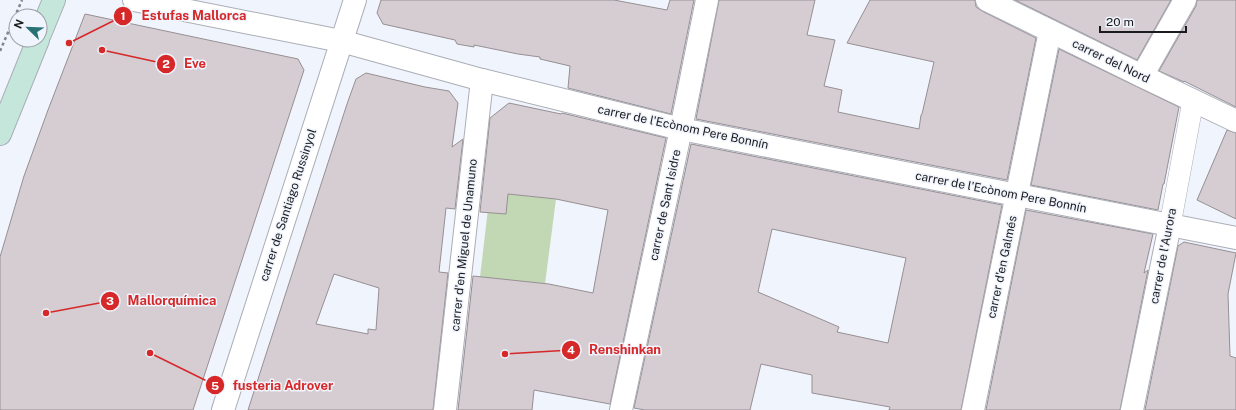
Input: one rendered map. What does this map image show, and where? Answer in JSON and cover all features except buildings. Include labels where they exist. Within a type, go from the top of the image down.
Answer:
[{"type":"main road","points":[[48,15],[54,0]]},
{"type":"main road","points":[[0,134],[35,48]]},
{"type":"street","name":"carrer de l'Ecònom Pere Bonnín","points":[[134,0],[341,41],[482,80],[681,129],[1236,238]]},
{"type":"street","name":"carrer de Santiago Russinyol","points":[[222,410],[354,0]]},
{"type":"street","name":"carrer de Sant Isidre","points":[[621,410],[707,0]]},
{"type":"street","name":"carrer del Nord","points":[[987,0],[1236,121]]},
{"type":"street","points":[[1142,76],[1185,0]]},
{"type":"street","name":"carrer d'en Galmés","points":[[973,410],[1050,31]]},
{"type":"street","name":"carrer d'en Miguel de Unamuno","points":[[445,410],[482,80]]},
{"type":"street","name":"carrer de l'Aurora","points":[[1132,410],[1170,224],[1193,101]]},
{"type":"path","points":[[0,52],[22,0]]},
{"type":"green space","points":[[490,192],[556,199],[545,284],[480,277]]},
{"type":"place","name":"Estufas Mallorca","points":[[69,43]]},
{"type":"place","name":"Eve","points":[[102,50]]},
{"type":"place","name":"Mallorquímica","points":[[46,313]]},
{"type":"place","name":"fusteria Adrover","points":[[150,353]]},
{"type":"place","name":"Renshinkan","points":[[505,354]]}]
